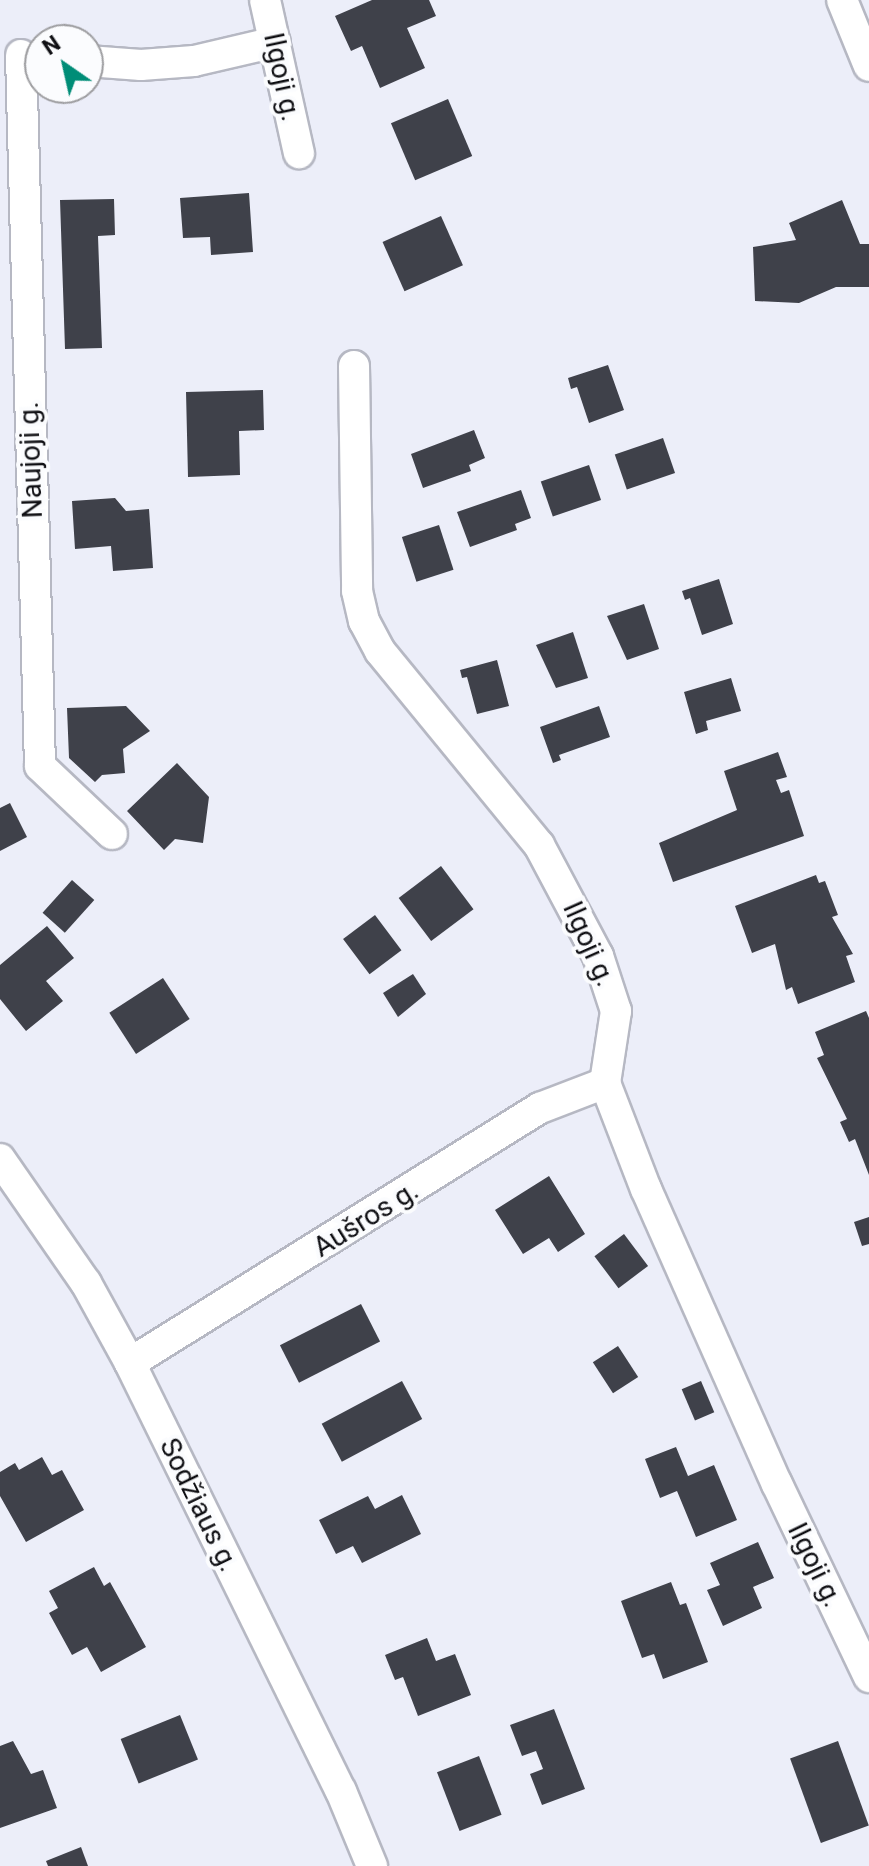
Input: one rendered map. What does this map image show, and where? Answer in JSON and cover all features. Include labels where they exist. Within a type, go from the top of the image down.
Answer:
[{"type":"street","name":"Ilgoji g.","points":[[265,0],[299,153]]},
{"type":"street","points":[[842,0],[869,66]]},
{"type":"street","points":[[104,62],[141,65],[194,61],[275,42]]},
{"type":"street","name":"Naujoji g.","points":[[20,53],[40,766],[112,834]]},
{"type":"street","name":"Ilgoji g.","points":[[354,366],[357,591],[364,621],[380,651],[515,812],[566,892],[598,956],[616,1011],[605,1083],[646,1189],[777,1484],[869,1677]]},
{"type":"street","name":"Aušros g.","points":[[130,1363],[540,1108],[605,1083]]},
{"type":"street","name":"Sodžiaus g.","points":[[0,1159],[23,1185],[86,1283],[130,1363],[341,1791],[372,1866]]},
{"type":"building","points":[[372,0],[429,0],[436,16],[407,28],[425,68],[380,88],[362,46],[351,51],[335,16]]},
{"type":"building","points":[[448,99],[472,156],[415,180],[391,123]]},
{"type":"building","points":[[249,193],[253,252],[211,255],[210,237],[183,238],[180,198]]},
{"type":"building","points":[[114,199],[115,235],[98,236],[102,348],[65,349],[60,200]]},
{"type":"building","points":[[842,200],[860,244],[869,244],[869,287],[836,287],[799,303],[755,301],[753,247],[796,240],[789,223]]},
{"type":"building","points":[[441,216],[463,265],[404,291],[383,242]]},
{"type":"building","points":[[608,365],[624,410],[589,423],[577,387],[571,389],[568,378]]},
{"type":"building","points":[[263,390],[264,430],[239,431],[240,475],[188,477],[186,392]]},
{"type":"building","points":[[474,430],[485,458],[469,465],[471,471],[423,488],[411,454]]},
{"type":"building","points":[[663,438],[675,473],[627,490],[615,455]]},
{"type":"building","points":[[589,465],[601,500],[553,517],[541,482]]},
{"type":"building","points":[[521,490],[531,518],[515,524],[517,530],[470,547],[457,512]]},
{"type":"building","points":[[115,498],[126,511],[149,509],[153,568],[113,571],[111,546],[75,549],[72,501]]},
{"type":"building","points":[[439,525],[454,570],[416,582],[402,537]]},
{"type":"building","points":[[719,579],[733,624],[702,635],[690,598],[685,600],[682,591]]},
{"type":"building","points":[[644,604],[659,649],[627,660],[607,616]]},
{"type":"building","points":[[573,632],[588,678],[556,688],[536,645]]},
{"type":"building","points":[[497,660],[509,706],[477,714],[467,677],[462,678],[460,670]]},
{"type":"building","points":[[731,678],[741,711],[706,721],[708,730],[696,734],[684,692]]},
{"type":"building","points":[[126,706],[150,731],[123,749],[125,773],[102,775],[95,782],[69,758],[67,708]]},
{"type":"building","points":[[599,706],[610,737],[559,755],[561,760],[553,763],[540,727]]},
{"type":"building","points":[[778,752],[787,777],[776,780],[781,793],[789,790],[804,836],[673,882],[659,843],[737,810],[724,771]]},
{"type":"building","points":[[177,763],[209,797],[203,843],[175,839],[164,850],[127,811]]},
{"type":"building","points":[[10,803],[27,837],[0,851],[0,808]]},
{"type":"building","points":[[441,866],[473,909],[431,941],[399,898]]},
{"type":"building","points":[[816,875],[819,883],[825,881],[838,915],[832,917],[853,954],[846,956],[855,982],[798,1004],[792,987],[786,990],[775,944],[752,953],[735,906]]},
{"type":"building","points":[[72,880],[94,900],[65,933],[43,913]]},
{"type":"building","points":[[375,915],[401,950],[370,974],[343,939]]},
{"type":"building","points":[[47,926],[74,958],[46,981],[63,1001],[26,1031],[0,999],[0,965]]},
{"type":"building","points":[[413,974],[426,994],[398,1017],[383,993]]},
{"type":"building","points":[[163,978],[190,1019],[136,1054],[109,1013]]},
{"type":"building","points":[[866,1011],[869,1018],[869,1175],[855,1139],[849,1142],[840,1122],[847,1119],[817,1058],[824,1055],[815,1032]]},
{"type":"building","points":[[549,1176],[585,1234],[558,1252],[549,1238],[523,1254],[495,1210]]},
{"type":"building","points":[[869,1217],[869,1244],[862,1246],[854,1222]]},
{"type":"building","points":[[624,1234],[648,1266],[619,1288],[594,1256]]},
{"type":"building","points":[[361,1304],[380,1341],[299,1383],[280,1345]]},
{"type":"building","points":[[618,1346],[638,1377],[613,1393],[593,1362]]},
{"type":"building","points":[[402,1381],[422,1419],[342,1462],[322,1424]]},
{"type":"building","points":[[701,1381],[714,1412],[695,1421],[682,1389]]},
{"type":"building","points":[[676,1447],[688,1476],[714,1465],[737,1520],[696,1537],[677,1491],[660,1498],[645,1459]]},
{"type":"building","points":[[42,1457],[52,1475],[62,1470],[84,1510],[26,1542],[0,1496],[0,1472],[15,1463],[19,1470]]},
{"type":"building","points":[[402,1495],[421,1534],[362,1563],[353,1546],[336,1554],[319,1520],[368,1496],[375,1509]]},
{"type":"building","points":[[758,1542],[774,1578],[753,1587],[762,1608],[723,1626],[707,1590],[720,1585],[710,1563]]},
{"type":"building","points":[[94,1567],[104,1586],[110,1582],[146,1647],[101,1672],[87,1647],[72,1655],[49,1613],[58,1608],[49,1591]]},
{"type":"building","points":[[671,1582],[680,1605],[686,1603],[708,1662],[663,1679],[654,1654],[642,1658],[621,1601]]},
{"type":"building","points":[[427,1638],[436,1661],[455,1654],[471,1695],[418,1716],[403,1677],[395,1680],[385,1655]]},
{"type":"building","points":[[554,1709],[585,1789],[542,1805],[530,1774],[543,1769],[536,1751],[522,1756],[510,1725]]},
{"type":"building","points":[[180,1715],[198,1760],[139,1783],[121,1739]]},
{"type":"building","points":[[13,1741],[31,1774],[43,1770],[57,1808],[0,1828],[0,1746]]},
{"type":"building","points":[[838,1741],[869,1826],[821,1843],[790,1758]]},
{"type":"building","points":[[479,1756],[502,1815],[460,1831],[437,1772]]},
{"type":"building","points":[[81,1847],[88,1866],[48,1866],[46,1861]]}]
